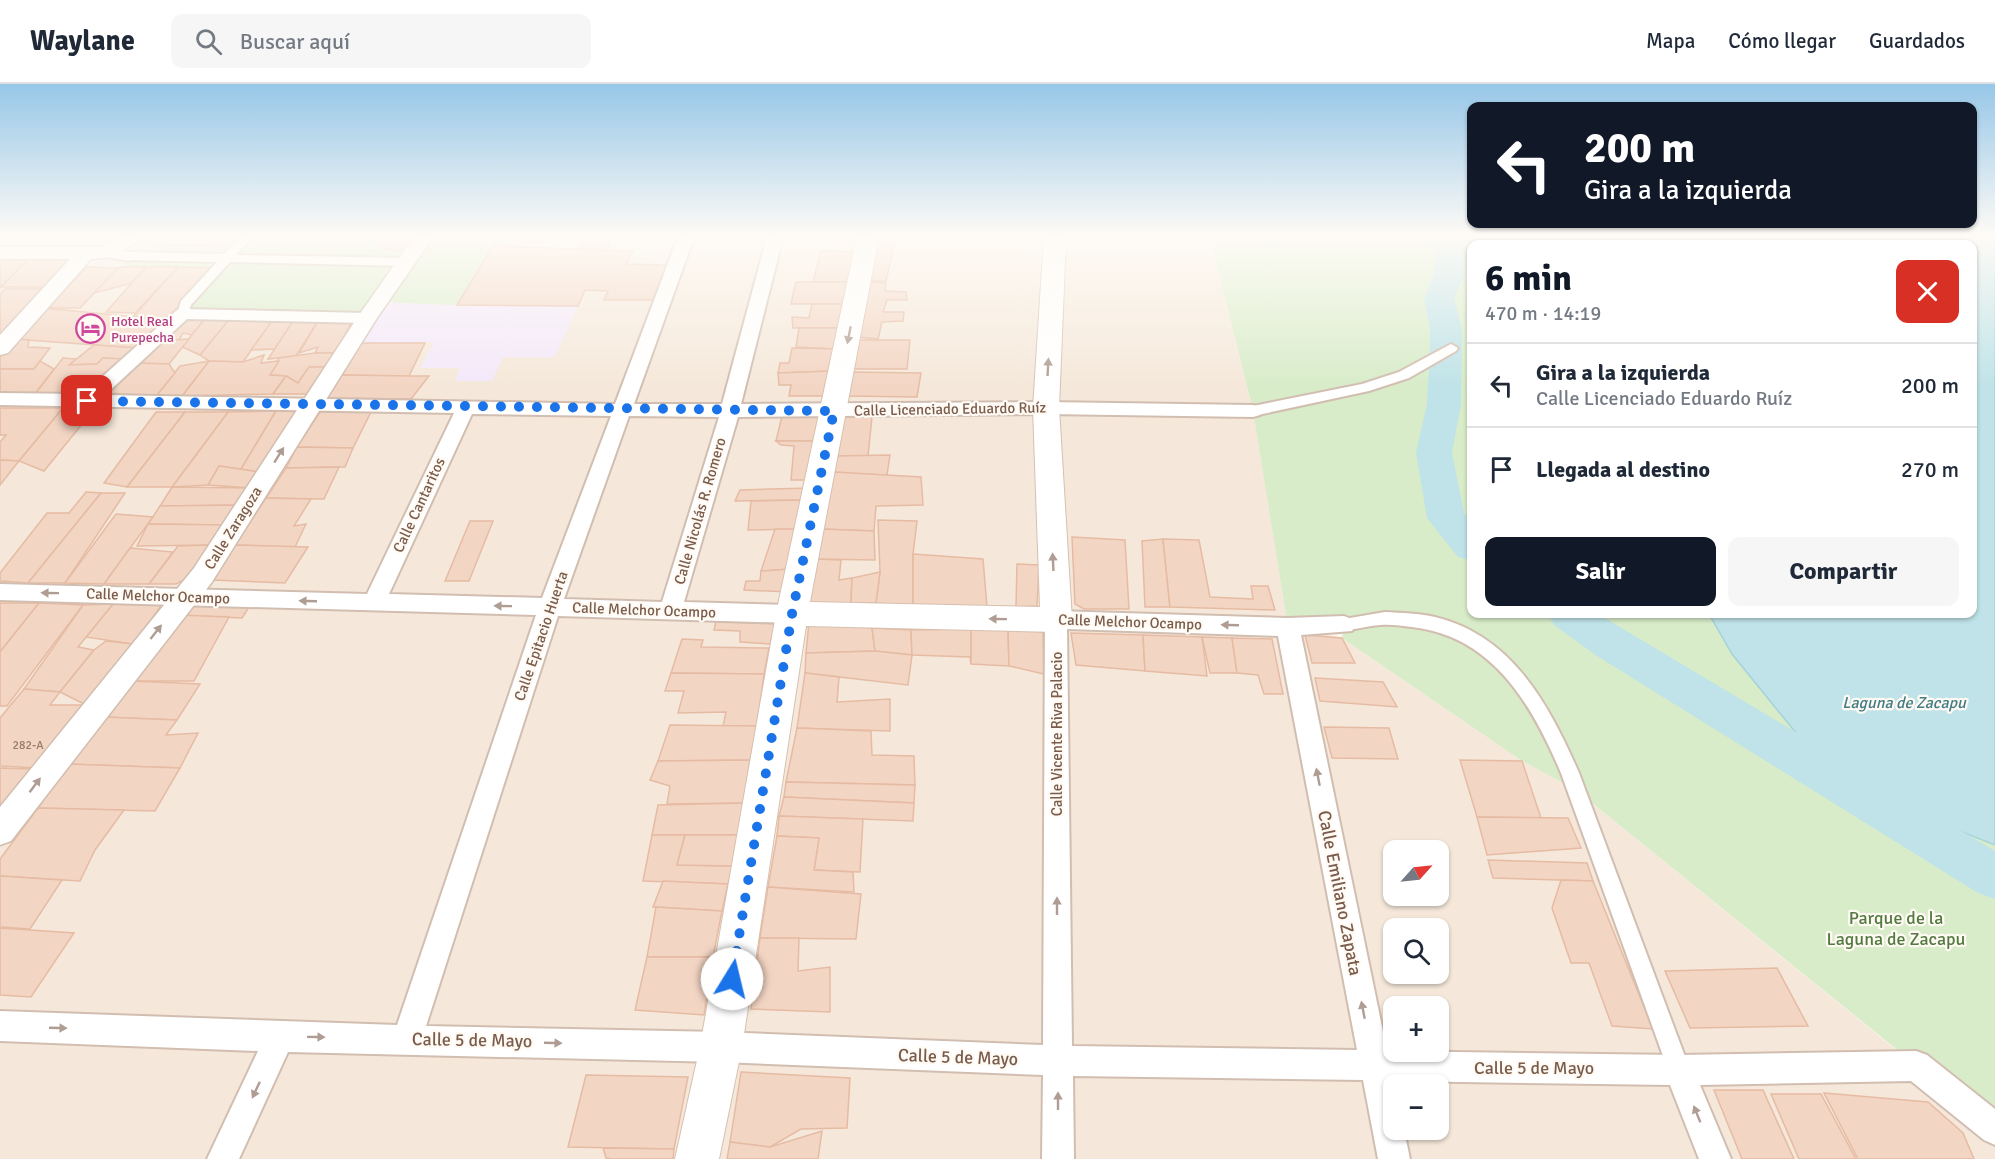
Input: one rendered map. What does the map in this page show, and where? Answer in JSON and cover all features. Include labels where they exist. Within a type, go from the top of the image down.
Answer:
[{"type":"main road","points":[[697,1159],[721,1047],[792,614],[858,287]]},
{"type":"main road","name":"Calle Vicente Riva Palacio","points":[[1052,287],[1046,408],[1056,620]]},
{"type":"main road","name":"Calle Melchor Ocampo","points":[[792,614],[1056,620]]},
{"type":"street","points":[[0,348],[61,287]]},
{"type":"street","points":[[87,401],[183,314],[185,304],[200,287]]},
{"type":"street","name":"Calle Zaragoza","points":[[0,831],[203,575],[388,287]]},
{"type":"street","name":"Calle Epitacio Huerta","points":[[407,1039],[550,606],[667,287]]},
{"type":"street","name":"Calle Nicolás R. Romero","points":[[670,611],[730,411],[762,287]]},
{"type":"street","points":[[183,314],[367,318]]},
{"type":"street","points":[[1253,411],[1384,382],[1404,375],[1446,351]]},
{"type":"street","name":"Calle Licenciado Eduardo Ruíz","points":[[0,399],[622,410],[834,411],[1046,408],[1253,411]]},
{"type":"street","name":"Calle Cantaritos","points":[[373,603],[466,407]]},
{"type":"street","name":"Calle Melchor Ocampo","points":[[0,592],[792,614]]},
{"type":"street","points":[[1344,625],[1383,618],[1413,620],[1443,627],[1473,639],[1498,656],[1533,693],[1576,790],[1679,1070],[1715,1159]]},
{"type":"street","name":"Calle Melchor Ocampo","points":[[1056,620],[1288,627],[1344,625]]},
{"type":"street","name":"Calle Vicente Riva Palacio","points":[[1056,620],[1058,1159]]},
{"type":"street","name":"Calle Emiliano Zapata","points":[[1288,627],[1394,1159]]},
{"type":"street","name":"Calle 5 de Mayo","points":[[0,1026],[280,1037],[721,1047],[1057,1061],[1679,1070],[1916,1066],[1994,1130]]},
{"type":"street","points":[[223,1159],[280,1037]]},
{"type":"shaded area","points":[[0,287],[1222,287],[1254,416],[1288,626],[1342,638],[1522,761],[1576,790],[1995,1130],[1995,1159],[0,1159]]},
{"type":"shaded area","points":[[379,302],[578,306],[555,357],[503,357],[492,381],[455,381],[460,368],[420,368],[434,342],[361,343]]},
{"type":"green space","points":[[200,287],[377,287],[356,318],[183,314]]},
{"type":"green space","points":[[389,287],[468,287],[457,305],[379,302]]},
{"type":"green space","name":"Parque de la Laguna de Zacapu","points":[[1222,287],[1467,287],[1467,618],[1977,618],[1977,287],[1995,287],[1995,1129],[1576,790],[1522,761],[1342,638],[1344,626],[1288,627],[1253,411]]},
{"type":"water","name":"Laguna de Zacapu","points":[[1977,287],[1995,287],[1995,845],[1897,806],[1809,749],[1732,654],[1711,618],[1977,618]]},
{"type":"building","points":[[67,287],[100,287],[80,308],[47,308]]},
{"type":"building","points":[[100,287],[116,287],[94,293]]},
{"type":"building","points":[[128,287],[159,287],[135,313],[106,312]]},
{"type":"building","points":[[160,287],[196,287],[167,320],[134,316]]},
{"type":"building","points":[[468,287],[660,287],[655,300],[604,300],[608,291],[585,290],[578,306],[457,305]]},
{"type":"building","points":[[795,287],[849,287],[844,304],[791,304]]},
{"type":"building","points":[[867,287],[885,287],[885,291],[906,292],[907,300],[887,300],[883,312],[904,312],[903,321],[882,322],[878,339],[857,337]]},
{"type":"building","points":[[5,289],[46,289],[0,339],[0,294]]},
{"type":"building","points":[[812,304],[844,304],[841,328],[793,328],[792,317],[809,318]]},
{"type":"building","name":"Hotel Real Purepecha","points":[[44,308],[167,320],[138,348],[14,339]]},
{"type":"building","points":[[183,320],[204,320],[193,335],[183,333],[179,340],[162,341]]},
{"type":"building","points":[[204,320],[228,321],[200,355],[182,347]]},
{"type":"building","points":[[228,321],[272,321],[243,362],[209,361],[200,355]]},
{"type":"building","points":[[272,321],[293,321],[275,349],[251,350]]},
{"type":"building","points":[[293,321],[318,321],[296,356],[268,359]]},
{"type":"building","points":[[318,321],[351,323],[336,353],[315,353],[318,347],[299,353]]},
{"type":"building","points":[[799,328],[840,328],[837,349],[796,347]]},
{"type":"building","points":[[14,339],[29,340],[28,347],[50,348],[34,369],[0,369],[0,357]]},
{"type":"building","points":[[189,339],[169,364],[136,363],[162,341]]},
{"type":"building","points":[[857,340],[910,340],[907,369],[854,369]]},
{"type":"building","points":[[361,343],[425,343],[409,376],[342,375]]},
{"type":"building","points":[[94,345],[138,348],[124,359],[103,358],[97,364],[69,365]]},
{"type":"building","points":[[792,348],[837,349],[832,371],[778,373],[780,363],[789,363]]},
{"type":"building","points":[[315,353],[336,353],[327,367],[309,367],[298,383],[286,376],[270,375],[279,358]]},
{"type":"building","points":[[264,355],[261,363],[279,361],[270,375],[286,376],[273,394],[182,396],[209,361],[243,362]]},
{"type":"building","points":[[63,358],[76,359],[69,365],[97,364],[103,358],[124,359],[85,395],[34,395]]},
{"type":"building","points":[[40,361],[54,369],[34,395],[0,395],[0,369],[34,369]]},
{"type":"building","points":[[209,361],[182,396],[156,396],[180,366]]},
{"type":"building","points":[[136,363],[169,364],[175,373],[156,396],[106,393]]},
{"type":"building","points":[[309,367],[327,367],[310,394],[273,394],[286,376],[298,383]]},
{"type":"building","points":[[832,371],[827,396],[789,396],[791,385],[779,385],[778,373]]},
{"type":"building","points":[[851,372],[921,373],[917,397],[846,396]]},
{"type":"building","points":[[342,375],[429,376],[411,399],[327,398]]},
{"type":"building","points":[[0,408],[63,408],[19,461],[0,460],[0,442],[6,435],[0,435]]},
{"type":"building","points":[[63,408],[95,408],[44,471],[19,461]]},
{"type":"building","points":[[276,411],[241,469],[219,466],[208,485],[172,487],[228,412]]},
{"type":"building","points":[[276,411],[298,411],[259,472],[241,469]]},
{"type":"building","points":[[156,412],[185,412],[127,487],[104,483]]},
{"type":"building","points":[[185,412],[228,412],[172,487],[127,487]]},
{"type":"building","points":[[320,412],[371,412],[353,448],[297,447]]},
{"type":"building","points":[[782,416],[824,416],[818,441],[776,441]]},
{"type":"building","points":[[843,416],[872,417],[868,456],[836,456]]},
{"type":"building","points":[[776,441],[818,441],[812,480],[791,480],[794,446],[781,445]]},
{"type":"building","points":[[297,447],[353,448],[345,467],[286,468]]},
{"type":"building","points":[[890,455],[887,475],[834,473],[836,456]]},
{"type":"building","points":[[0,460],[19,461],[0,485]]},
{"type":"building","points":[[219,466],[259,472],[251,488],[208,485]]},
{"type":"building","points":[[339,467],[324,499],[266,498],[286,468]]},
{"type":"building","points":[[835,472],[921,477],[923,505],[876,506],[874,531],[821,529],[828,484]]},
{"type":"building","points":[[172,487],[251,488],[239,505],[160,506]]},
{"type":"building","points":[[808,488],[806,500],[735,501],[740,490]]},
{"type":"building","points":[[86,492],[101,493],[28,583],[0,581],[0,573],[47,513],[69,513]]},
{"type":"building","points":[[101,493],[125,493],[65,583],[28,583]]},
{"type":"building","points":[[266,498],[311,499],[294,526],[306,524],[295,547],[235,545]]},
{"type":"building","points":[[806,500],[801,529],[748,530],[751,501]]},
{"type":"building","points":[[239,505],[226,525],[148,524],[160,506]]},
{"type":"building","points":[[116,514],[153,517],[104,584],[65,583]]},
{"type":"building","points":[[878,520],[917,521],[913,554],[913,606],[876,603],[880,572]]},
{"type":"building","points":[[470,521],[493,521],[469,581],[445,581]]},
{"type":"building","points":[[148,524],[226,525],[212,545],[137,546]]},
{"type":"building","points":[[775,529],[801,529],[791,569],[761,571]]},
{"type":"building","points":[[821,529],[874,531],[875,560],[816,559]]},
{"type":"building","points":[[1072,537],[1125,540],[1129,609],[1084,609],[1075,604]]},
{"type":"building","points":[[1163,539],[1170,607],[1145,607],[1142,541]]},
{"type":"building","points":[[1163,539],[1199,540],[1210,597],[1253,599],[1251,586],[1268,586],[1275,610],[1170,607]]},
{"type":"building","points":[[212,545],[192,576],[176,584],[149,584],[178,546]]},
{"type":"building","points":[[235,545],[308,547],[285,583],[212,580]]},
{"type":"building","points":[[130,548],[173,552],[149,584],[104,584]]},
{"type":"building","points":[[913,554],[983,559],[987,607],[913,606]]},
{"type":"building","points":[[816,559],[841,560],[839,580],[852,578],[851,603],[808,603]]},
{"type":"building","points":[[1017,564],[1039,565],[1037,606],[1016,607]]},
{"type":"building","points":[[791,569],[788,592],[744,590],[746,581],[760,581],[761,571]]},
{"type":"building","points":[[880,572],[876,603],[851,603],[852,578]]},
{"type":"building","points":[[198,598],[253,601],[242,618],[177,615]]},
{"type":"building","points":[[164,602],[133,644],[86,637],[113,604]]},
{"type":"building","points":[[0,603],[39,603],[0,652]]},
{"type":"building","points":[[39,603],[83,605],[7,706],[0,706],[0,652]]},
{"type":"building","points":[[113,604],[78,647],[94,650],[60,692],[24,689],[83,605]]},
{"type":"building","points":[[177,615],[229,617],[194,681],[128,681]]},
{"type":"building","points":[[716,621],[775,624],[770,644],[740,642],[740,631],[714,630]]},
{"type":"building","points":[[809,622],[872,628],[875,651],[806,653]]},
{"type":"building","points":[[872,628],[911,630],[912,655],[875,651]]},
{"type":"building","points":[[971,629],[971,664],[970,657],[912,655],[911,630]]},
{"type":"building","points":[[971,629],[1008,630],[1009,666],[971,664]]},
{"type":"building","points":[[1008,630],[1043,632],[1044,674],[1009,666]]},
{"type":"building","points":[[1071,633],[1143,635],[1145,671],[1076,665]]},
{"type":"building","points":[[1143,635],[1202,637],[1207,676],[1145,671]]},
{"type":"building","points":[[1305,635],[1342,638],[1355,663],[1312,663]]},
{"type":"building","points":[[1202,637],[1232,638],[1237,673],[1210,673]]},
{"type":"building","points":[[1232,638],[1272,639],[1283,694],[1264,694],[1258,675],[1237,673]]},
{"type":"building","points":[[682,639],[703,640],[701,647],[769,648],[764,674],[671,673]]},
{"type":"building","points":[[106,641],[133,644],[86,705],[60,692],[94,650]]},
{"type":"building","points":[[875,651],[912,655],[908,685],[805,673],[806,653]]},
{"type":"building","points":[[671,673],[764,674],[757,726],[723,726],[726,712],[678,713],[684,691],[665,691]]},
{"type":"building","points":[[805,673],[839,677],[837,702],[890,699],[890,731],[797,728]]},
{"type":"building","points":[[1315,678],[1383,682],[1397,707],[1320,701]]},
{"type":"building","points":[[131,681],[200,684],[177,720],[103,717]]},
{"type":"building","points":[[24,689],[60,692],[50,705],[86,705],[36,768],[0,766],[0,718]]},
{"type":"building","points":[[103,717],[177,720],[166,735],[198,733],[180,768],[68,764]]},
{"type":"building","points":[[670,725],[757,726],[750,760],[658,761]]},
{"type":"building","points":[[1324,727],[1389,728],[1398,759],[1332,758]]},
{"type":"building","points":[[797,728],[871,731],[872,755],[914,756],[915,785],[786,782]]},
{"type":"building","points":[[750,760],[744,803],[667,804],[670,786],[650,780],[658,761]]},
{"type":"building","points":[[1460,760],[1522,761],[1541,818],[1477,817]]},
{"type":"building","points":[[68,764],[180,768],[155,811],[38,808]]},
{"type":"building","points":[[0,768],[31,769],[18,791],[0,806]]},
{"type":"building","points":[[786,782],[915,785],[914,803],[784,797]]},
{"type":"building","points":[[784,797],[914,803],[913,821],[779,816]]},
{"type":"building","points":[[744,803],[739,835],[652,835],[658,805]]},
{"type":"building","points":[[38,808],[124,810],[95,850],[80,881],[0,876],[0,859]]},
{"type":"building","points":[[779,816],[863,819],[860,872],[814,870],[819,838],[777,836]]},
{"type":"building","points":[[1477,817],[1568,818],[1581,848],[1487,855]]},
{"type":"building","points":[[652,835],[685,835],[677,865],[733,866],[728,884],[643,881]]},
{"type":"building","points":[[685,835],[739,835],[733,866],[677,865]]},
{"type":"building","points":[[777,836],[819,838],[814,870],[853,872],[854,892],[768,887]]},
{"type":"building","points":[[1488,860],[1587,863],[1593,881],[1493,878]]},
{"type":"building","points":[[0,876],[62,880],[30,929],[0,927]]},
{"type":"building","points":[[1561,880],[1593,881],[1653,1029],[1612,1026],[1589,963],[1571,963],[1552,908]]},
{"type":"building","points":[[663,881],[728,884],[722,911],[653,907]]},
{"type":"building","points":[[768,887],[861,894],[856,939],[760,938]]},
{"type":"building","points":[[656,907],[722,911],[713,957],[647,957]]},
{"type":"building","points":[[0,928],[74,933],[31,997],[0,995]]},
{"type":"building","points":[[760,938],[799,938],[798,971],[830,967],[830,1012],[751,1009]]},
{"type":"building","points":[[647,957],[713,957],[704,1015],[635,1010]]},
{"type":"building","points":[[1777,968],[1808,1026],[1690,1028],[1665,971]]},
{"type":"building","points":[[741,1072],[850,1078],[847,1128],[801,1129],[770,1147],[730,1142]]},
{"type":"building","points":[[586,1075],[688,1077],[674,1149],[568,1147]]},
{"type":"building","points":[[1714,1090],[1763,1090],[1794,1159],[1742,1159]]},
{"type":"building","points":[[1824,1093],[1928,1102],[1963,1133],[1974,1159],[1858,1159]]},
{"type":"building","points":[[1771,1094],[1821,1094],[1856,1159],[1799,1159]]},
{"type":"building","points":[[822,1131],[818,1159],[727,1159],[730,1142],[770,1147]]},
{"type":"building","points":[[603,1148],[674,1149],[673,1159],[612,1159],[606,1158]]},
{"type":"waterway","points":[[1444,287],[1439,299],[1446,328],[1444,404],[1434,453],[1446,518],[1467,541]]},
{"type":"waterway","points":[[1574,618],[1612,644],[1995,877]]},
{"type":"place","name":"Hotel Real Purepecha","points":[[90,329]]},
{"type":"route","points":[[87,401],[311,406],[834,411],[792,614],[732,979]]}]
